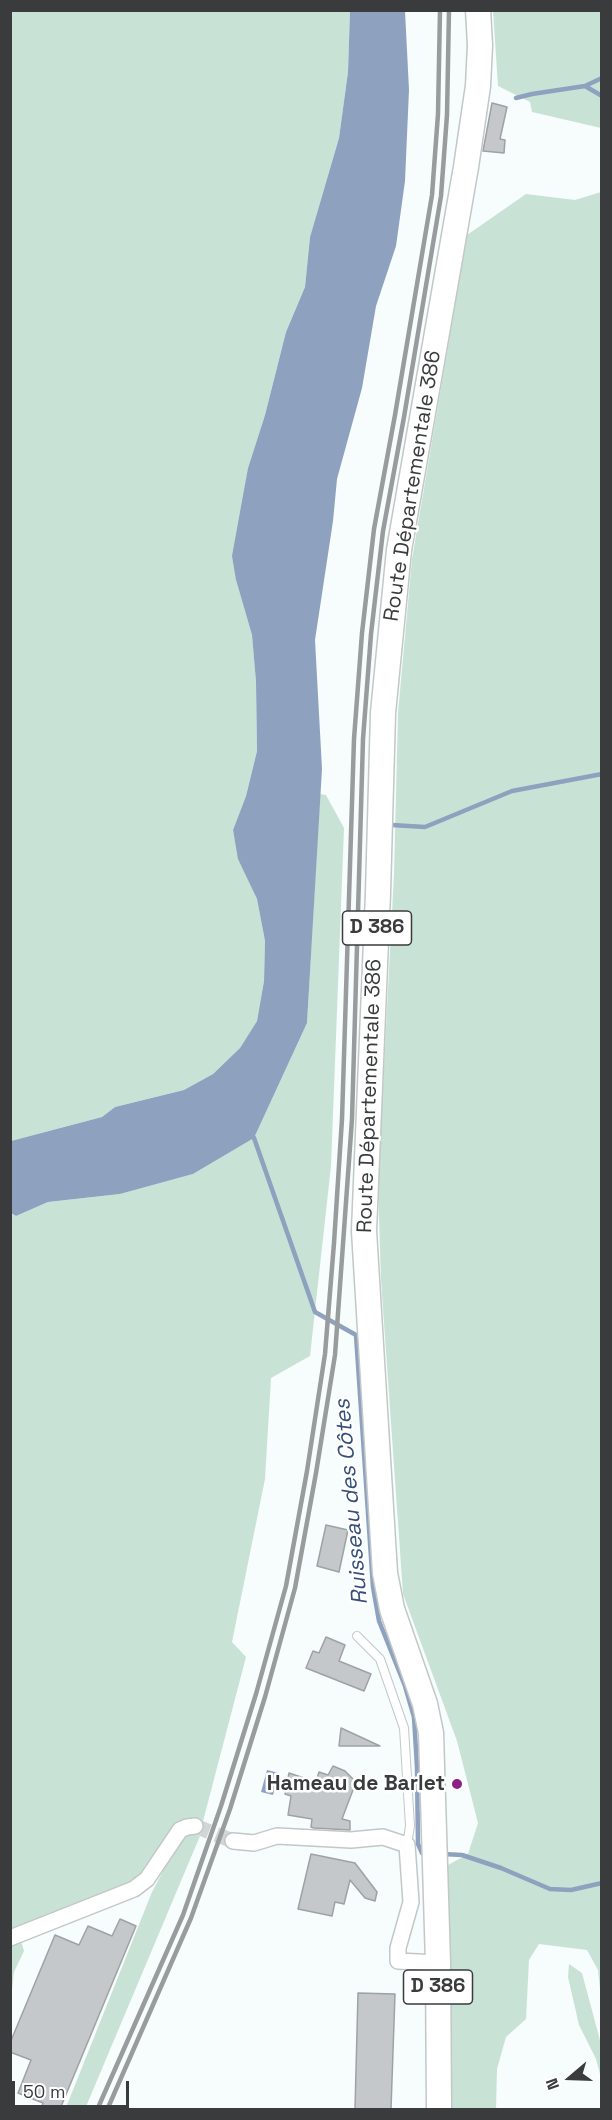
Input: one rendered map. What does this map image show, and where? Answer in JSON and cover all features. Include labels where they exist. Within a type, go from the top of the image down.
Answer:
[{"type":"main road","name":"Route Départementale 386","points":[[439,2109],[438,1964],[431,1734],[425,1704],[392,1609],[385,1573],[364,1231],[384,702],[399,550],[478,86],[480,45],[478,10]]},
{"type":"street","points":[[10,1938],[134,1889],[147,1879],[180,1830],[195,1826]]},
{"type":"street","points":[[233,1841],[254,1843],[277,1836],[351,1840],[383,1837],[407,1845],[411,1902],[398,1947],[398,1961],[438,1964]]},
{"type":"lane","points":[[357,1636],[380,1659],[404,1728],[410,1826],[407,1845]]},
{"type":"green space","points":[[11,11],[350,11],[348,72],[339,138],[310,237],[305,287],[286,332],[265,415],[248,468],[243,503],[236,580],[252,635],[256,682],[257,751],[246,796],[233,830],[239,859],[257,899],[265,941],[264,981],[257,1021],[240,1048],[213,1074],[184,1090],[115,1107],[102,1117],[11,1141]]},
{"type":"green space","points":[[493,11],[601,11],[601,128],[532,112],[530,102],[498,86]]},
{"type":"green space","points":[[601,192],[601,1998],[598,1970],[587,1950],[539,1944],[529,1960],[526,2019],[506,2037],[497,2069],[496,2109],[450,2109],[448,1865],[468,1854],[478,1823],[457,1741],[403,1594],[381,1280],[378,1184],[394,874],[398,713],[412,559],[467,235],[526,194],[575,200]]},
{"type":"green space","points":[[320,794],[326,795],[344,828],[331,1166],[310,1356],[271,1378],[265,1479],[232,1642],[246,1657],[202,1825],[183,1822],[148,1868],[133,1882],[11,1930],[11,1213],[16,1216],[48,1202],[120,1194],[193,1174],[254,1138],[307,1023]]},
{"type":"green space","points":[[190,1833],[200,1836],[85,2109],[65,2110],[152,1892],[181,1837]]},
{"type":"green space","points":[[21,1941],[24,1951],[14,1972],[11,1999],[11,1944]]},
{"type":"green space","points":[[569,1964],[582,1973],[601,2044],[601,2078],[596,2059],[579,2025],[568,1977]]},
{"type":"water","points":[[350,11],[405,11],[409,90],[405,181],[396,246],[376,306],[362,388],[337,479],[315,640],[322,769],[307,1023],[254,1138],[193,1174],[120,1194],[48,1202],[16,1216],[11,1213],[11,1141],[102,1117],[115,1107],[184,1090],[213,1074],[240,1048],[257,1021],[264,981],[265,941],[257,899],[238,859],[233,830],[246,796],[257,751],[256,682],[252,635],[236,580],[232,556],[248,468],[265,415],[286,332],[305,287],[310,237],[339,138],[348,72]]},
{"type":"water","points":[[267,1770],[279,1773],[273,1795],[261,1792]]},
{"type":"building","points":[[492,103],[507,107],[500,139],[505,140],[504,153],[483,151]]},
{"type":"building","points":[[326,1525],[348,1530],[339,1572],[317,1566]]},
{"type":"building","points":[[326,1637],[345,1645],[339,1661],[371,1674],[364,1691],[306,1668],[313,1651],[319,1653]]},
{"type":"building","points":[[341,1728],[380,1746],[339,1746]]},
{"type":"building","points":[[333,1766],[345,1771],[356,1782],[342,1819],[350,1821],[350,1830],[314,1828],[311,1827],[312,1819],[288,1815],[291,1796],[285,1794],[289,1773],[316,1782],[319,1772],[328,1775]]},
{"type":"building","points":[[311,1854],[355,1863],[377,1892],[375,1901],[365,1898],[350,1880],[344,1904],[335,1902],[332,1916],[298,1909]]},
{"type":"building","points":[[120,1919],[136,1926],[60,2109],[41,2109],[43,2103],[18,2093],[31,2060],[10,2052],[10,2043],[55,1935],[79,1945],[88,1926],[112,1936]]},
{"type":"building","points":[[358,1993],[395,1994],[391,2109],[355,2109]]},
{"type":"waterway","points":[[585,86],[602,78]]},
{"type":"waterway","points":[[516,98],[585,86],[602,96]]},
{"type":"waterway","points":[[392,825],[425,827],[512,791],[602,774]]},
{"type":"waterway","name":"Ruisseau des Côtes","points":[[250,1132],[315,1312],[356,1335],[373,1587],[379,1621],[405,1686],[414,1717],[418,1844],[422,1853],[429,1854]]},
{"type":"waterway","name":"Ruisseau des Côtes","points":[[443,1854],[462,1855],[501,1868],[550,1889],[571,1890],[602,1883]]},
{"type":"tunnel","points":[[195,1826],[233,1841]]},
{"type":"railway","points":[[97,2110],[183,1915],[221,1806],[256,1694],[286,1586],[307,1471],[325,1354],[334,1243],[342,1119],[354,739],[362,633],[374,529],[432,195],[438,114],[440,10]]},
{"type":"railway","points":[[107,2110],[191,1918],[230,1809],[265,1697],[295,1588],[316,1473],[335,1355],[352,1119],[363,739],[371,634],[383,531],[441,196],[447,115],[449,10]]},
{"type":"place","name":"Hameau de Barlet","points":[[457,1784]]}]
